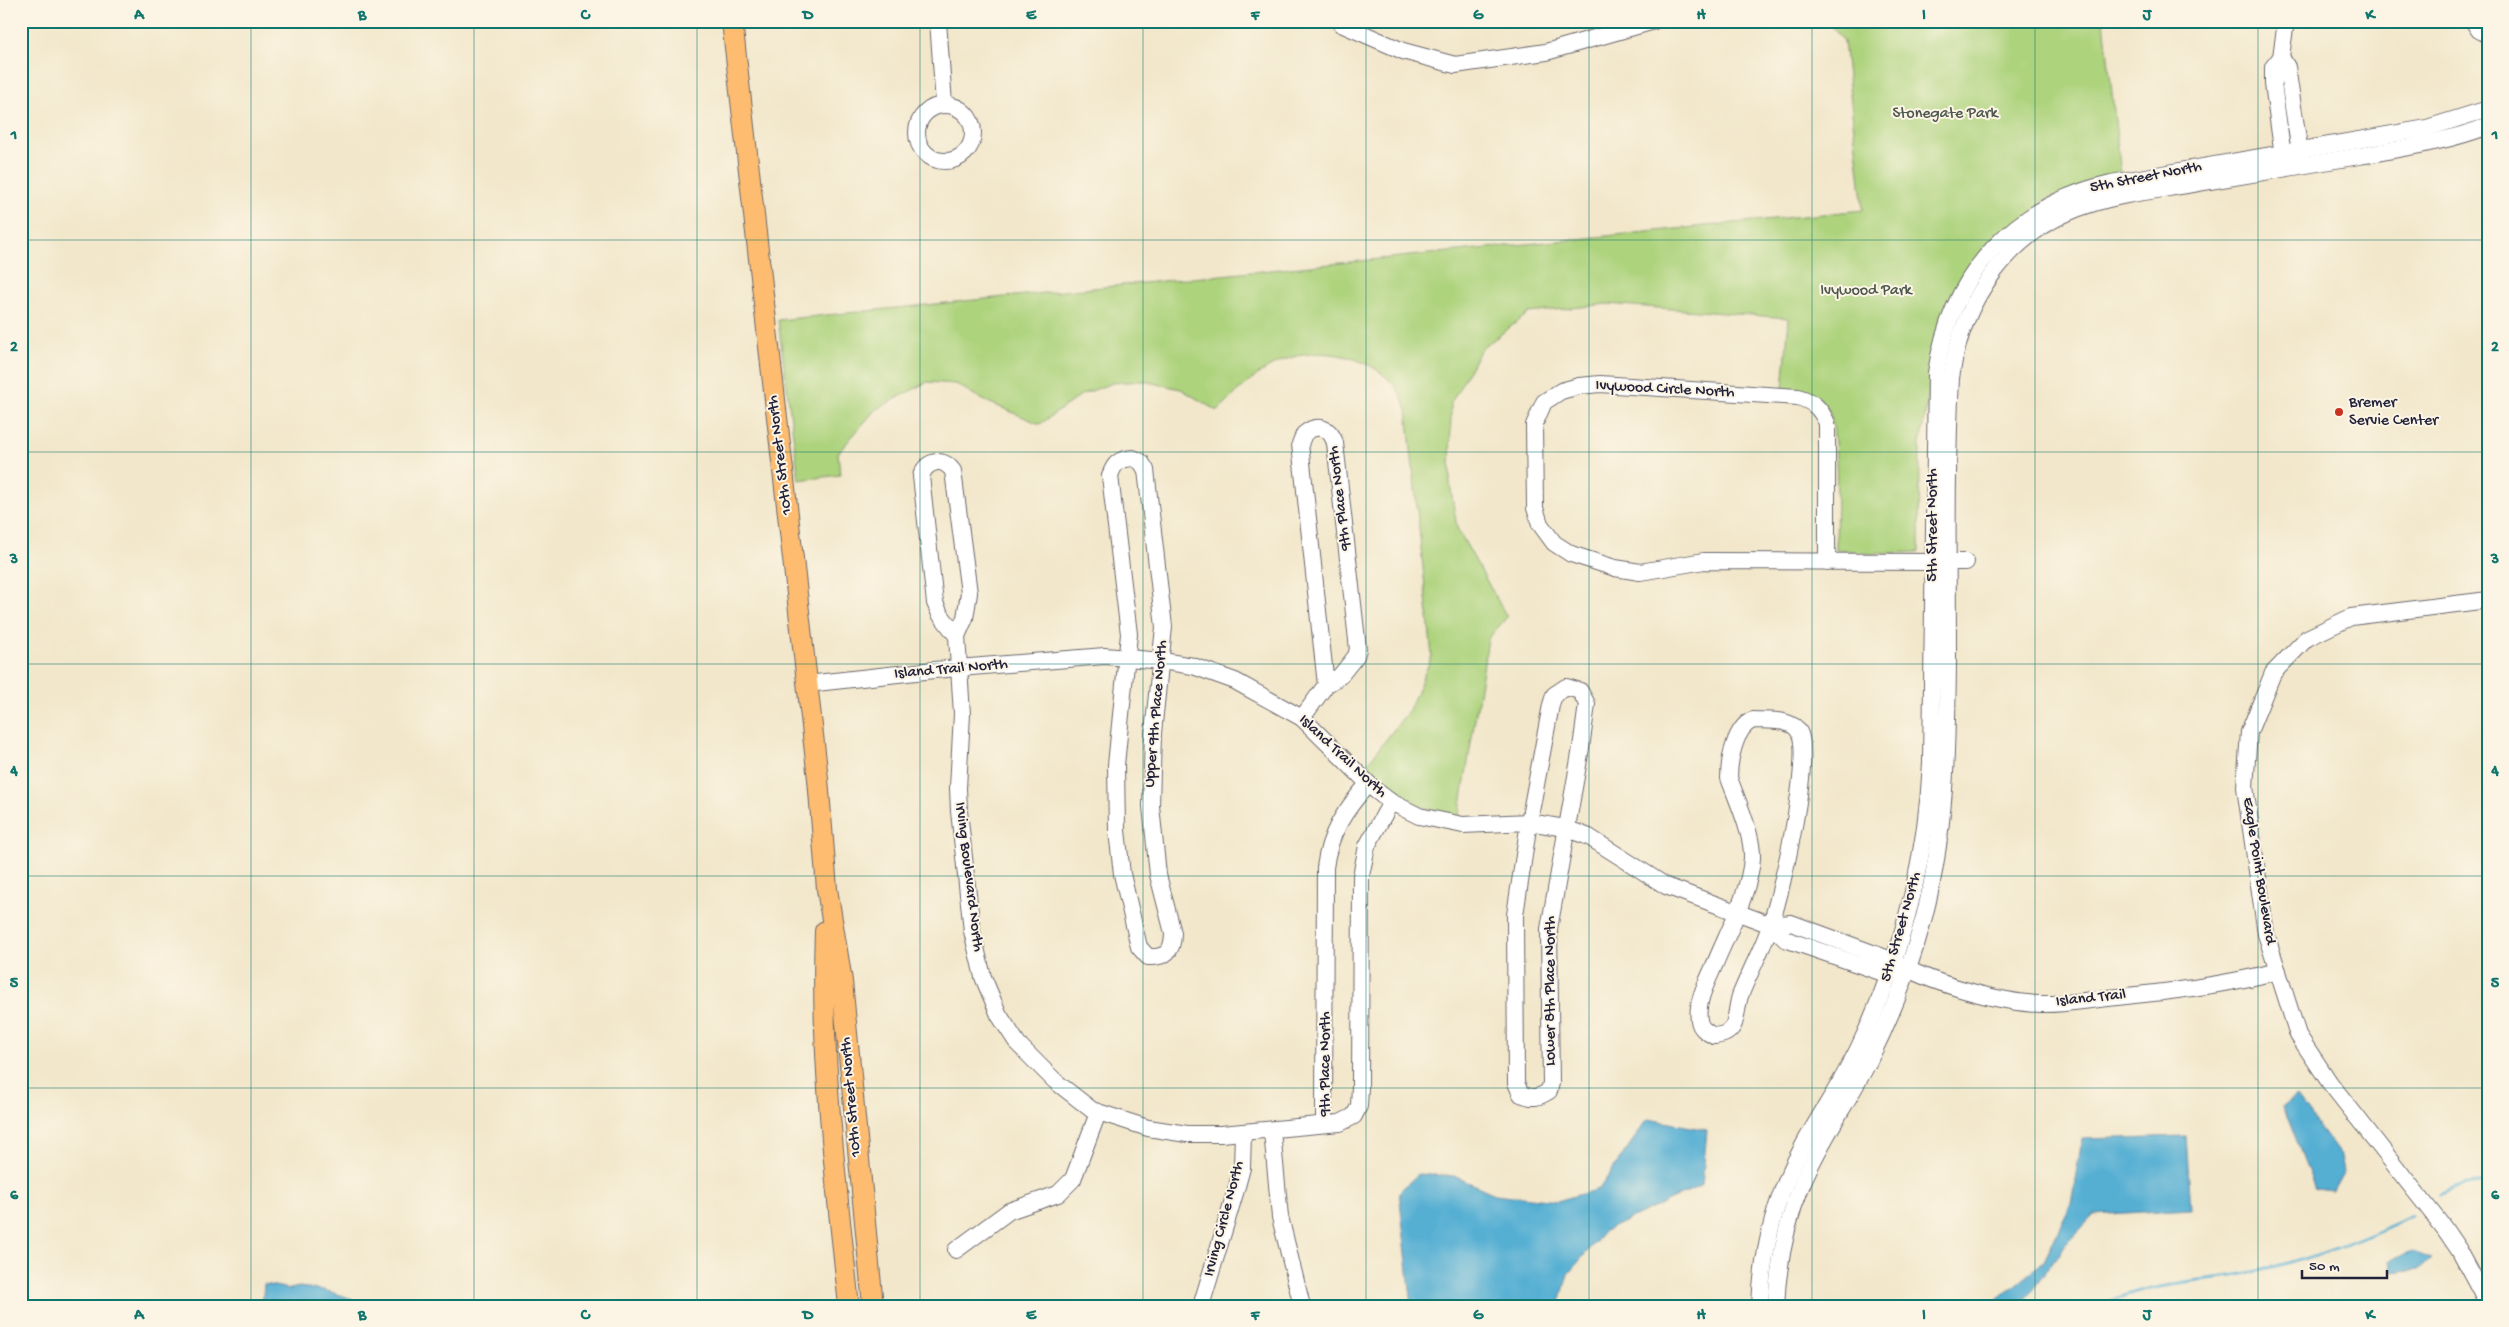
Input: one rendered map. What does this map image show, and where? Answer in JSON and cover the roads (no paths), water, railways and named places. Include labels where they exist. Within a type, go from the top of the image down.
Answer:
[{"type":"main road","name":"10th Street North","points":[[732,21],[807,684],[827,889],[842,981],[873,1306]]},
{"type":"main road","name":"10th Street North","points":[[827,889],[823,991],[825,1061],[849,1306]]},
{"type":"street","points":[[938,21],[944,104]]},
{"type":"street","points":[[1339,21],[1341,24],[1403,51],[1455,64],[1546,52],[1654,21]]},
{"type":"street","points":[[2283,161],[2273,84],[2273,67],[2281,57],[2286,21]]},
{"type":"street","points":[[2473,21],[2479,30],[2488,35]]},
{"type":"street","points":[[2281,57],[2287,67],[2301,158]]},
{"type":"street","name":"5th Street North","points":[[2301,158],[2427,128],[2488,110]]},
{"type":"street","name":"5th Street North","points":[[1760,1306],[1767,1245],[1787,1179],[1804,1143],[1857,1050],[1897,968],[1930,891],[1943,814],[1947,740],[1941,562],[1950,398],[1953,360],[1971,306],[1999,265],[2034,232],[2060,216],[2088,205],[2283,161],[2428,144],[2488,126]]},
{"type":"street","name":"Ivywood Circle North","points":[[1827,562],[1827,422],[1820,409],[1810,401],[1798,397],[1600,384],[1561,391],[1544,402],[1538,413],[1534,425],[1534,508],[1540,524],[1554,544],[1570,554],[1615,568],[1640,572],[1704,562],[1827,562],[1966,562]]},
{"type":"street","name":"9th Place North","points":[[1302,718],[1326,685],[1340,676],[1356,656],[1357,640],[1335,443],[1332,435],[1326,428],[1316,428],[1304,434],[1300,444],[1326,685]]},
{"type":"street","name":"Upper 9th Place North","points":[[1133,458],[1141,462],[1146,470],[1164,618],[1162,661],[1153,733],[1151,806],[1158,875],[1173,933],[1173,943],[1168,953],[1160,957],[1148,957],[1140,948],[1122,874],[1117,832],[1116,765],[1126,658],[1129,634],[1110,476],[1114,465],[1122,459],[1133,458]]},
{"type":"street","name":"Irving Boulevard North","points":[[957,636],[940,614],[932,587],[921,476],[928,464],[935,461],[949,465],[954,471],[969,593],[964,618],[957,636],[962,714],[958,788],[972,931],[983,977],[999,1015],[1018,1044],[1055,1081],[1098,1113],[1148,1128],[1187,1134],[1272,1131],[1324,1124]]},
{"type":"street","name":"Eagle Point Boulevard","points":[[2488,600],[2351,617],[2307,638],[2273,673],[2249,732],[2245,788],[2266,934],[2298,1035],[2330,1083],[2418,1194],[2459,1250],[2488,1304]]},
{"type":"street","name":"Island Trail North","points":[[807,684],[1076,658],[1126,658],[1193,666],[1235,681],[1268,697],[1302,718],[1368,784],[1392,802],[1418,816],[1464,825],[1529,822],[1565,828],[1589,837],[1666,886],[1771,925],[1785,938],[1897,968]]},
{"type":"street","name":"Lower 8th Place North","points":[[1566,688],[1574,688],[1580,691],[1587,704],[1582,748],[1565,828],[1549,929],[1551,1083],[1549,1091],[1541,1096],[1532,1098],[1521,1094],[1516,1083],[1514,944],[1515,915],[1529,822],[1554,696],[1566,688]]},
{"type":"street","points":[[1753,720],[1786,722],[1799,731],[1802,739],[1801,771],[1795,828],[1771,925],[1740,997],[1734,1024],[1726,1034],[1714,1036],[1704,1031],[1699,1021],[1700,1001],[1705,985],[1737,912],[1752,858],[1750,843],[1729,778],[1729,767],[1740,731],[1747,723],[1753,720]]},
{"type":"street","name":"9th Place North","points":[[1368,784],[1346,808],[1327,848],[1325,868],[1324,1124],[1348,1120],[1354,1116],[1359,1106],[1362,1008],[1360,876],[1367,846],[1392,802]]},
{"type":"street","name":"5th Street North","points":[[1776,1306],[1780,1258],[1796,1199],[1809,1168],[1869,1061],[1897,968]]},
{"type":"street","name":"Island Trail","points":[[1897,968],[1970,990],[2040,1004],[2197,989],[2278,971]]},
{"type":"street","points":[[956,1250],[1009,1211],[1058,1194],[1073,1179],[1098,1113]]},
{"type":"street","points":[[1272,1131],[1280,1217],[1302,1306]]},
{"type":"street","name":"Irving Circle North","points":[[1201,1306],[1242,1168],[1243,1132]]},
{"type":"water","points":[[2296,1096],[2341,1156],[2344,1171],[2333,1191],[2315,1189],[2283,1106]]},
{"type":"water","points":[[1648,1119],[1707,1130],[1702,1185],[1605,1231],[1568,1274],[1559,1306],[1412,1306],[1399,1192],[1418,1174],[1454,1176],[1495,1194],[1557,1201],[1599,1189]]},
{"type":"water","points":[[2186,1136],[2191,1209],[2094,1215],[2065,1245],[2021,1306],[1994,1306],[1997,1300],[2044,1261],[2071,1204],[2082,1139]]},
{"type":"water","points":[[2412,1252],[2431,1259],[2419,1269],[2392,1272],[2390,1260]]},
{"type":"water","points":[[264,1284],[290,1289],[299,1287],[324,1290],[353,1299],[354,1306],[262,1306]]},
{"type":"waterway","points":[[2439,1195],[2466,1184],[2488,1181]]},
{"type":"waterway","points":[[2099,1306],[2135,1292],[2170,1284],[2265,1270],[2308,1258],[2351,1243],[2412,1216]]},
{"type":"place","name":"Bremer Servie Center","points":[[2339,412]]},
{"type":"park label","name":"Stonegate Park","points":[[1945,114]]},
{"type":"park label","name":"Ivywood Park","points":[[1866,291]]}]
